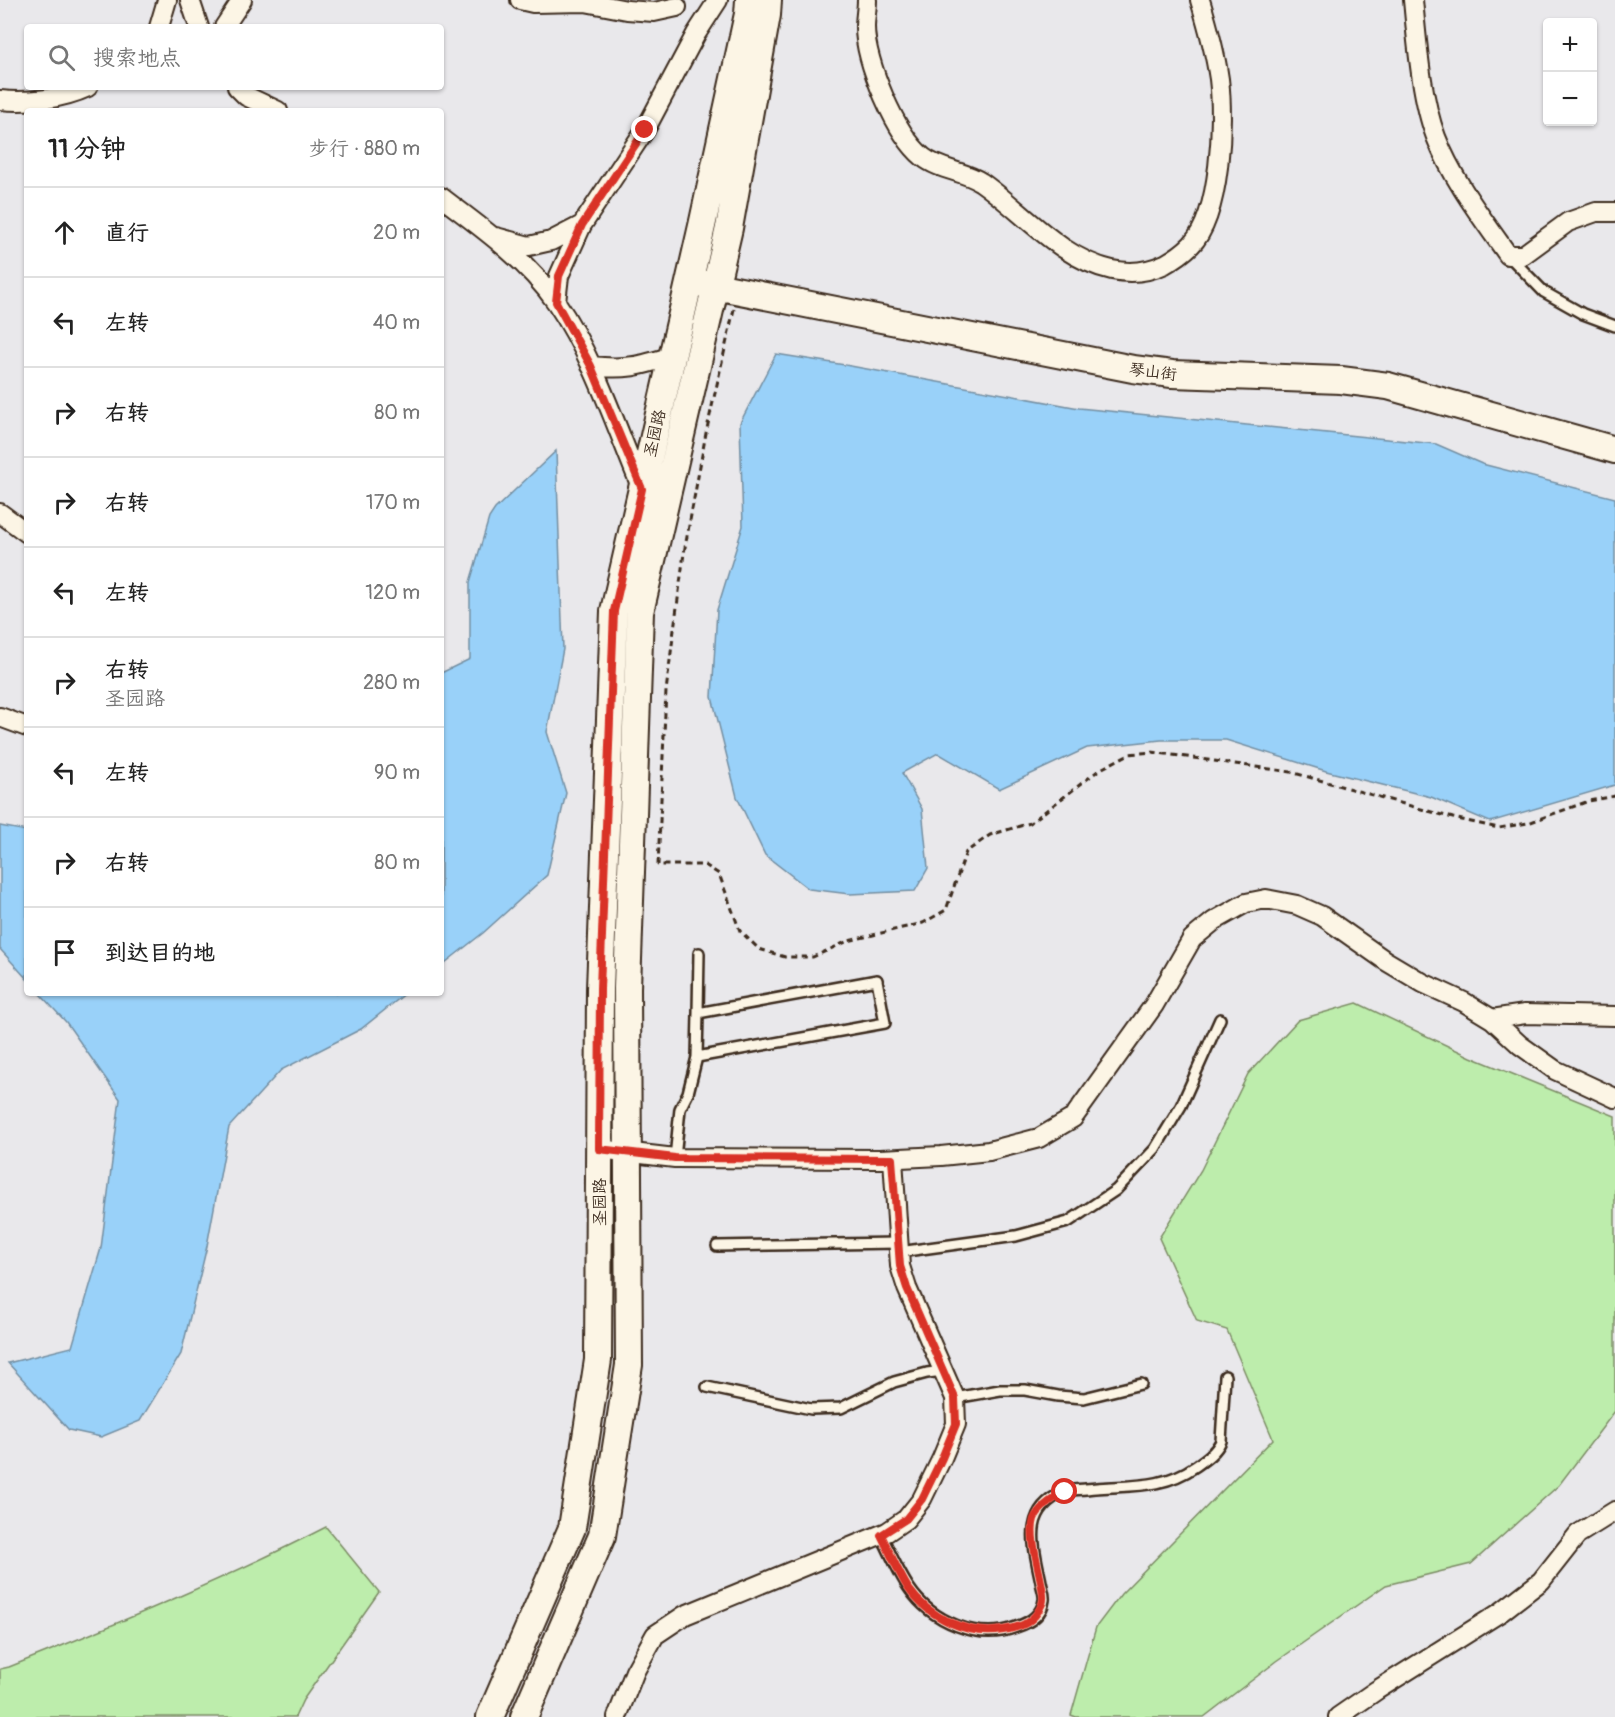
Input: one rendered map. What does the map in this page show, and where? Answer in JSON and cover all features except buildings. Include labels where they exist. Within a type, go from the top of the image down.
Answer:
[{"type":"street","points":[[160,24],[167,0]]},
{"type":"street","points":[[190,0],[199,24]]},
{"type":"street","points":[[226,24],[242,0]]},
{"type":"street","points":[[520,0],[533,3],[585,2],[627,10],[654,12],[677,7]]},
{"type":"street","points":[[556,302],[559,276],[582,225],[645,130],[696,34],[718,0]]},
{"type":"street","name":"圣园路","points":[[490,1717],[572,1528],[598,1360],[600,989],[614,611],[689,282],[748,14],[749,0]]},
{"type":"street","name":"圣园路","points":[[525,1717],[602,1536],[629,1365],[627,988],[640,612],[727,288],[729,228],[768,0]]},
{"type":"street","points":[[867,0],[865,28],[874,71],[892,114],[910,143],[924,158],[980,181],[1040,230],[1091,264],[1135,273],[1154,269],[1173,260],[1192,244],[1205,220],[1214,193],[1219,164],[1219,81],[1211,36],[1200,0]]},
{"type":"street","points":[[1413,0],[1424,88],[1436,136],[1456,177],[1508,255],[1523,255],[1568,222],[1596,212],[1615,212]]},
{"type":"street","points":[[0,100],[49,98],[77,90]]},
{"type":"street","points":[[240,90],[246,96],[272,108]]},
{"type":"street","points":[[444,199],[494,237],[534,276],[556,302],[591,366],[642,489]]},
{"type":"street","points":[[494,237],[529,246],[551,241],[582,225]]},
{"type":"street","name":"琴山街","points":[[689,282],[1133,369],[1172,374],[1341,380],[1388,386],[1615,450]]},
{"type":"street","points":[[591,366],[635,367],[672,356]]},
{"type":"street","points":[[0,513],[24,531]]},
{"type":"street","points":[[0,717],[24,726]]},
{"type":"street","points":[[599,1149],[675,1158],[892,1159],[989,1151],[1039,1138],[1073,1118],[1154,1005],[1192,939],[1214,921],[1246,903],[1266,899],[1297,905],[1322,916],[1386,961],[1492,1019],[1520,1045],[1554,1070],[1588,1088],[1615,1098]]},
{"type":"street","points":[[1492,1019],[1525,1014],[1615,1016]]},
{"type":"street","points":[[617,1717],[635,1671],[655,1635],[685,1615],[881,1535],[906,1519],[922,1499],[956,1424],[955,1398],[907,1288],[900,1266],[892,1159]]},
{"type":"street","points":[[1338,1717],[1377,1689],[1501,1612],[1541,1581],[1578,1534],[1615,1511]]},
{"type":"lane","points":[[1508,255],[1544,292],[1583,314],[1615,326]]},
{"type":"lane","points":[[675,1158],[680,1108],[688,1092],[697,1057],[699,953]]},
{"type":"lane","points":[[697,1057],[885,1023],[877,980],[698,1013]]},
{"type":"lane","points":[[717,1246],[899,1247],[1016,1236],[1068,1222],[1116,1190],[1155,1149],[1181,1106],[1220,1019]]},
{"type":"lane","points":[[707,1387],[811,1409],[841,1408],[894,1382],[943,1371]]},
{"type":"lane","points":[[881,1535],[909,1588],[926,1607],[946,1621],[966,1629],[991,1632],[1015,1628],[1035,1619],[1044,1601],[1033,1533],[1035,1517],[1048,1502],[1065,1492],[1157,1483],[1181,1476],[1202,1462],[1218,1449],[1221,1441],[1225,1377]]},
{"type":"lane","points":[[955,1398],[1000,1390],[1025,1390],[1084,1398],[1141,1384]]},
{"type":"path","points":[[727,288],[706,433],[683,565],[666,692],[658,865],[705,864],[719,874],[740,932],[759,949],[785,957],[813,957],[848,941],[923,923],[946,910],[966,852],[990,835],[1030,823],[1099,770],[1129,754],[1152,752],[1291,772],[1453,818],[1499,828],[1528,823],[1589,801],[1615,796]]},
{"type":"green space","points":[[1357,1003],[1471,1057],[1615,1116],[1615,1411],[1559,1485],[1471,1564],[1386,1585],[1277,1661],[1204,1717],[1076,1717],[1071,1715],[1096,1627],[1121,1594],[1273,1439],[1227,1330],[1197,1321],[1159,1238],[1201,1170],[1248,1074],[1298,1020]]},
{"type":"green space","points":[[326,1527],[379,1592],[303,1700],[295,1717],[0,1717],[0,1669],[169,1601]]},
{"type":"water","points":[[776,354],[1079,408],[1436,444],[1482,464],[1615,498],[1615,785],[1490,822],[1431,797],[1326,771],[1226,740],[1161,740],[1087,748],[999,789],[938,753],[902,773],[922,809],[928,868],[915,891],[850,894],[809,889],[765,855],[737,797],[712,697],[717,610],[743,526],[740,423]]},
{"type":"water","points":[[556,451],[563,649],[547,732],[566,793],[547,875],[483,933],[444,964],[444,672],[470,659],[470,582],[489,518],[495,509]]},
{"type":"water","points":[[0,826],[24,830],[24,976],[0,949]]},
{"type":"water","points":[[42,996],[402,996],[361,1029],[281,1070],[229,1127],[207,1246],[181,1354],[140,1421],[101,1437],[69,1430],[8,1363],[72,1347],[101,1248],[120,1099],[66,1022]]},
{"type":"route","points":[[645,130],[582,225],[559,276],[556,302],[591,366],[642,489],[614,611],[600,989],[599,1149],[675,1158],[892,1159],[900,1266],[907,1288],[955,1398],[956,1424],[922,1499],[906,1519],[881,1535],[909,1588],[926,1607],[946,1621],[966,1629],[991,1632],[1015,1628],[1035,1619],[1044,1601],[1033,1533],[1035,1517],[1048,1502],[1065,1492]]}]
